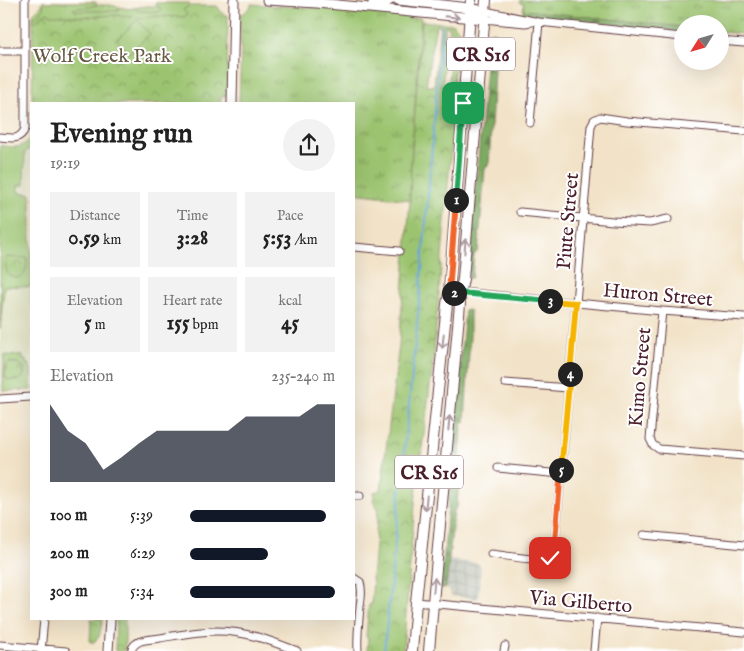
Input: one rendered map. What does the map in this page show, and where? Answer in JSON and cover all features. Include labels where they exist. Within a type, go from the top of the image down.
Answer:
[{"type":"main road","points":[[232,102],[234,0]]},
{"type":"main road","points":[[267,0],[319,1],[357,6],[471,9]]},
{"type":"main road","points":[[357,6],[360,2],[383,3],[390,0]]},
{"type":"main road","points":[[398,0],[471,9],[484,15]]},
{"type":"main road","name":"CR S16","points":[[412,651],[447,304],[455,294],[463,269],[486,0]]},
{"type":"main road","name":"CR S16","points":[[429,651],[460,304],[455,294],[471,9]]},
{"type":"main road","points":[[108,651],[110,620]]},
{"type":"street","points":[[0,137],[16,139],[22,135],[25,129],[26,0]]},
{"type":"street","points":[[484,15],[674,36]]},
{"type":"street","points":[[530,123],[539,22]]},
{"type":"street","points":[[729,42],[744,43]]},
{"type":"street","points":[[0,51],[25,51]]},
{"type":"street","name":"Piute Street","points":[[491,554],[542,559],[550,558],[554,553],[591,126],[594,120],[600,117],[744,131]]},
{"type":"street","points":[[520,212],[613,221],[650,223],[668,220]]},
{"type":"street","points":[[355,248],[399,251]]},
{"type":"street","name":"Huron Street","points":[[455,294],[744,317]]},
{"type":"street","name":"Kimo Street","points":[[662,311],[650,439],[653,445],[659,449],[744,456]]},
{"type":"street","points":[[505,383],[568,388]]},
{"type":"street","points":[[0,399],[30,397]]},
{"type":"street","points":[[498,468],[560,474]]},
{"type":"street","points":[[644,535],[744,544]]},
{"type":"street","points":[[357,580],[363,591],[360,604],[358,651]]},
{"type":"street","name":"Via Gilberto","points":[[416,602],[744,632]]},
{"type":"street","points":[[594,651],[597,618]]},
{"type":"street","points":[[41,650],[44,620]]},
{"type":"street","points":[[132,648],[141,640],[218,631],[259,637],[297,651]]},
{"type":"street","points":[[0,645],[66,651]]},
{"type":"shaded area","points":[[30,139],[30,387],[3,381],[3,389],[0,390],[0,145],[17,147],[26,144]]},
{"type":"shaded area","points":[[449,560],[477,563],[481,566],[478,599],[451,596],[446,588]]},
{"type":"green space","points":[[520,0],[716,0],[744,3],[744,34],[729,33],[729,15],[674,15],[674,26],[523,10],[524,4],[520,3]]},
{"type":"green space","points":[[42,2],[96,2],[96,5],[93,6],[73,9],[75,11],[116,11],[120,7],[136,8],[138,11],[158,12],[161,8],[156,6],[156,3],[189,3],[189,6],[183,10],[187,14],[184,17],[159,16],[138,18],[116,15],[82,17],[51,15],[47,12],[33,22],[33,18],[39,15],[43,9],[44,5],[42,5]]},
{"type":"green space","points":[[251,4],[334,9],[421,18],[410,200],[355,193],[355,102],[239,102],[240,14],[243,14]]},
{"type":"green space","name":"Wolf Creek Park","points":[[42,5],[69,10],[96,5],[110,5],[128,9],[156,6],[163,9],[179,10],[189,6],[217,6],[224,15],[228,15],[227,96],[223,96],[220,102],[32,102],[33,14]]},
{"type":"green space","points":[[523,10],[674,26],[674,31],[523,14]]},
{"type":"green space","points":[[137,20],[150,34],[129,53],[117,40]]},
{"type":"green space","points":[[422,21],[453,24],[461,32],[459,63],[454,72],[453,88],[455,103],[433,363],[415,503],[403,651],[367,651],[368,638],[366,637],[369,605],[371,605],[378,509],[373,502],[374,492],[381,490],[399,345]],"holes":[[[436,25],[440,26],[434,86],[426,86]],[[445,26],[449,27],[449,87],[442,87],[445,58]]]},
{"type":"green space","points":[[494,31],[496,33],[489,165],[485,169],[478,251],[474,255],[472,277],[468,278],[489,32]]},
{"type":"green space","points":[[30,139],[30,149],[25,152],[24,185],[18,185],[18,192],[30,194],[30,287],[4,286],[0,329],[0,145],[17,147]],"holes":[[[6,257],[27,258],[23,275],[17,278],[13,277],[6,268]]]},
{"type":"green space","points":[[6,256],[27,257],[25,273],[23,275],[17,278],[8,273],[6,270]]},
{"type":"green space","points":[[465,309],[470,311],[470,336],[465,422],[462,425],[457,508],[454,510],[446,588],[441,588]]},
{"type":"green space","points":[[4,355],[23,356],[26,364],[30,364],[30,390],[3,391]],"holes":[[[9,362],[18,363],[24,368],[24,375],[20,380],[5,378],[6,365]]]},
{"type":"green space","points":[[8,363],[18,363],[24,368],[24,375],[20,380],[5,378],[6,365]]},
{"type":"green space","points":[[91,620],[103,620],[99,637],[94,642],[90,642]]},
{"type":"green space","points":[[116,620],[125,620],[125,651],[115,651]]},
{"type":"waterway","points":[[384,651],[419,305],[442,26]]},
{"type":"route","points":[[463,103],[449,293],[576,303],[554,553],[550,558]]}]
